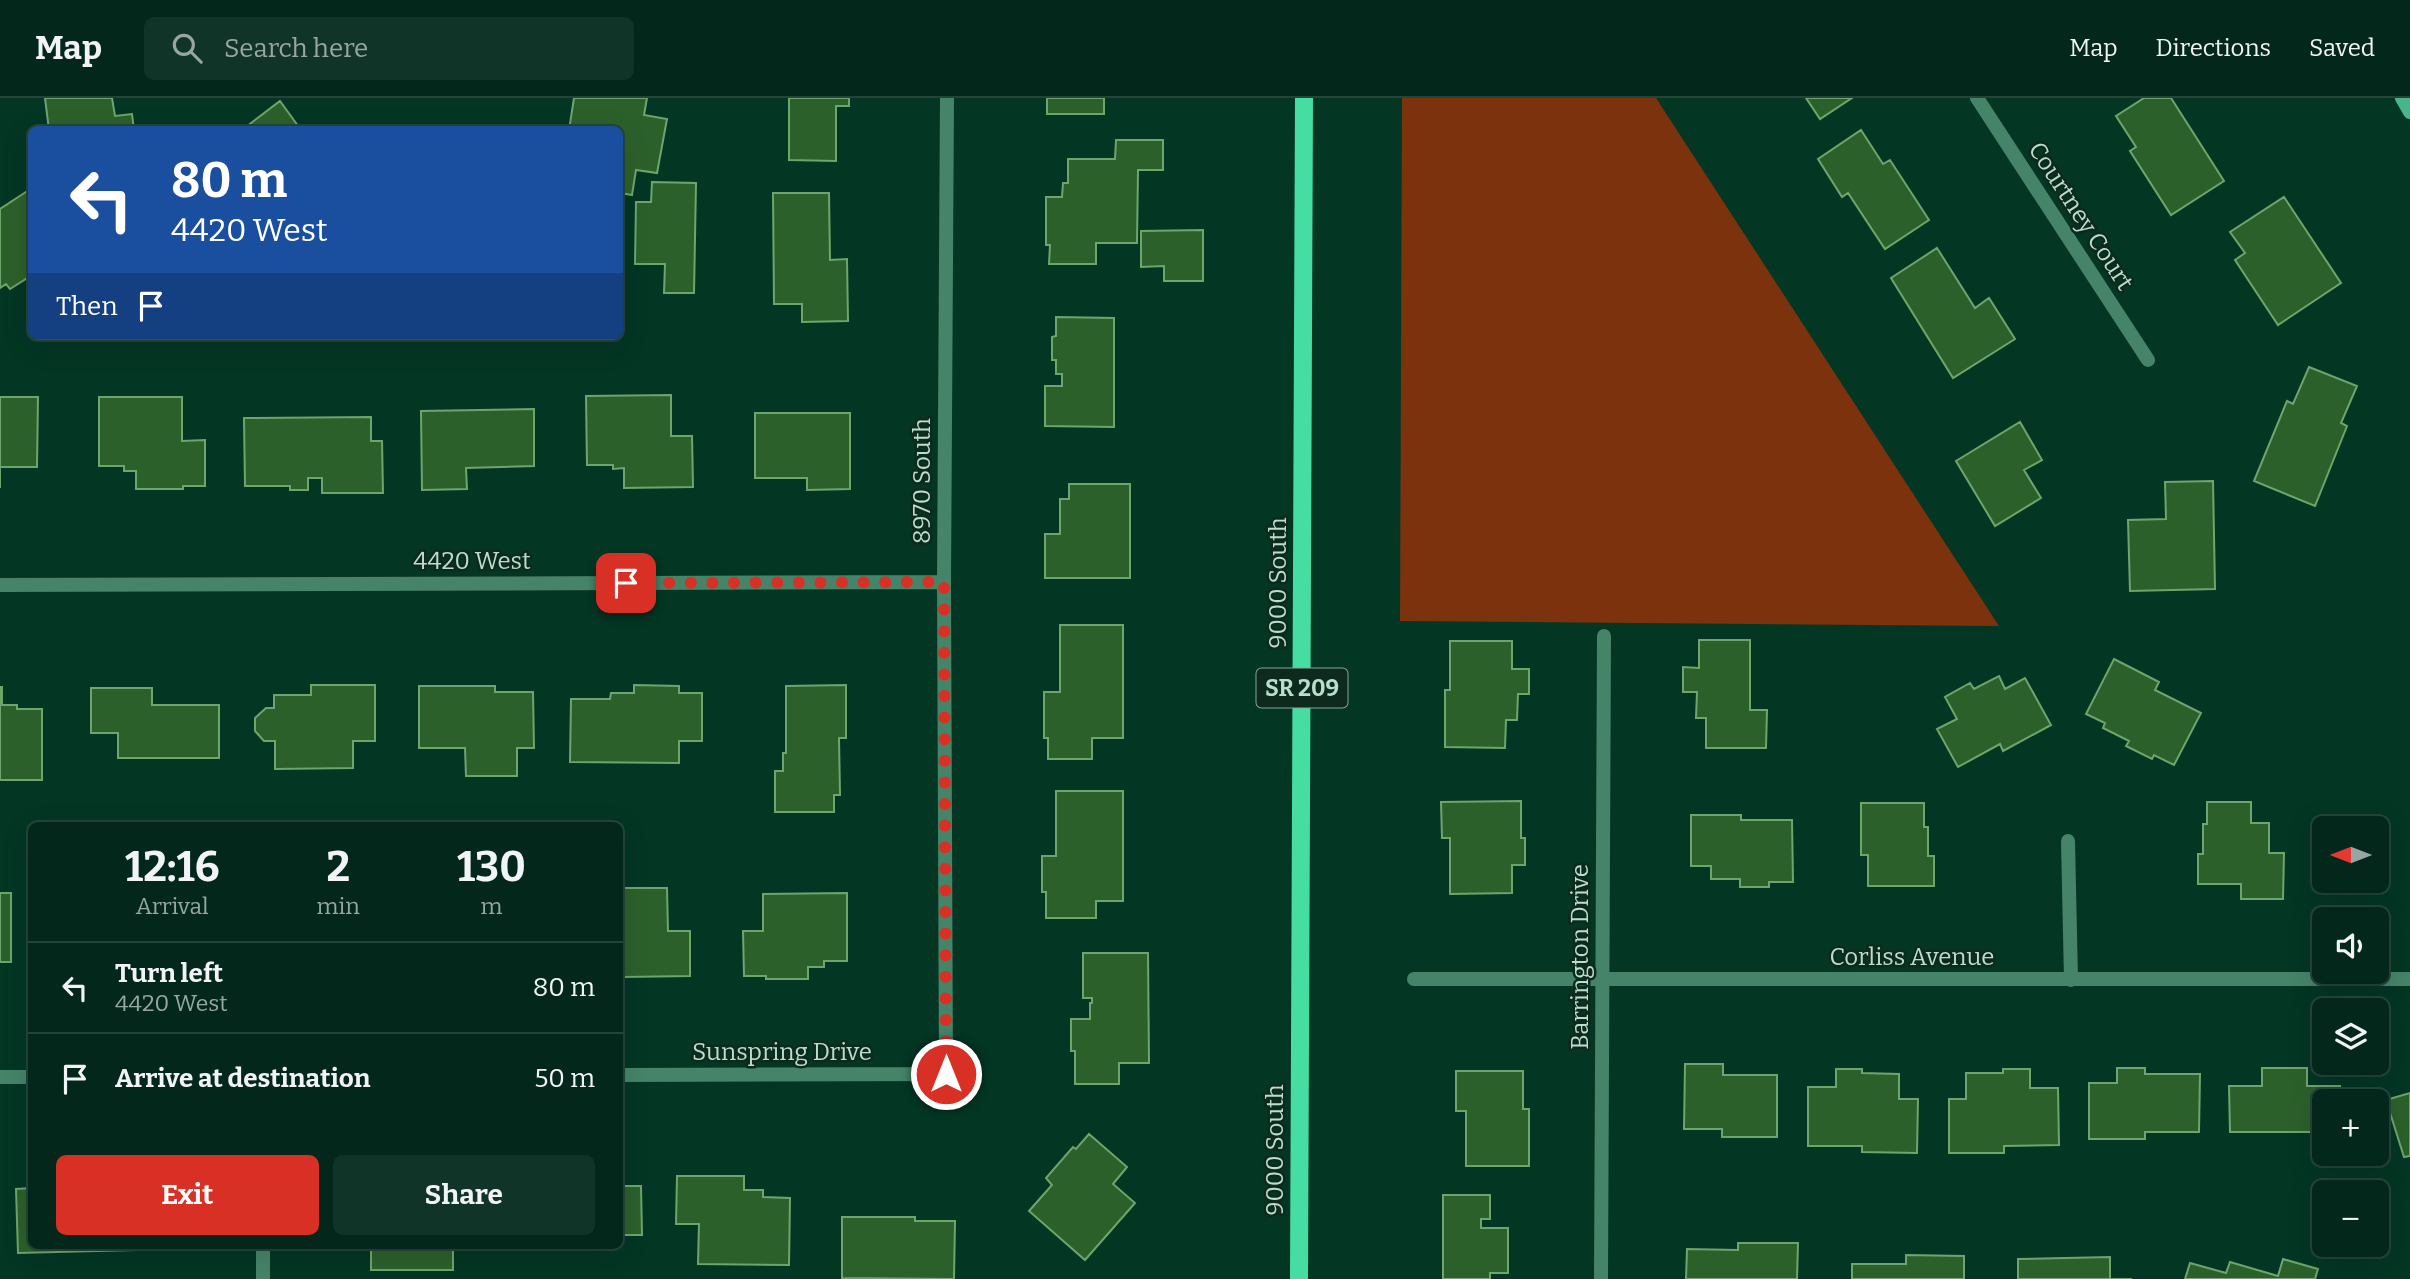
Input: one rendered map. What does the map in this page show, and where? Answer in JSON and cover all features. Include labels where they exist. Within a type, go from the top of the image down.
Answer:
[{"type":"main road","name":"9000 South","points":[[1300,1279],[1304,98]]},
{"type":"main road","points":[[2402,98],[2410,113]]},
{"type":"street","name":"8970 South","points":[[946,1074],[944,582],[947,98]]},
{"type":"street","name":"Courtney Court","points":[[1977,98],[2148,360]]},
{"type":"street","name":"4420 West","points":[[0,585],[944,582]]},
{"type":"street","name":"Barrington Drive","points":[[1601,1279],[1604,636]]},
{"type":"street","points":[[2068,841],[2071,980]]},
{"type":"street","name":"Corliss Avenue","points":[[1414,979],[2410,979]]},
{"type":"street","name":"Sunspring Drive","points":[[623,1075],[946,1074]]},
{"type":"street","points":[[0,1077],[28,1077]]},
{"type":"street","points":[[263,1249],[263,1279]]},
{"type":"shaded area","points":[[1402,98],[1656,98],[1999,626],[1400,621]]},
{"type":"building","points":[[45,98],[112,98],[115,116],[132,114],[134,126],[48,126]]},
{"type":"building","points":[[574,98],[647,98],[644,115],[667,119],[657,173],[636,170],[632,195],[623,194],[623,126],[570,126]]},
{"type":"building","points":[[789,98],[849,98],[849,106],[836,106],[836,161],[789,160]]},
{"type":"building","points":[[1047,98],[1104,98],[1104,114],[1047,114]]},
{"type":"building","points":[[1806,98],[1852,98],[1820,119]]},
{"type":"building","points":[[2144,98],[2171,98],[2224,181],[2171,215],[2130,151],[2136,147],[2116,116]]},
{"type":"building","points":[[280,101],[298,126],[247,126]]},
{"type":"building","points":[[1861,130],[1883,164],[1890,160],[1929,220],[1885,249],[1848,193],[1842,197],[1818,159]]},
{"type":"building","points":[[1116,140],[1163,140],[1163,170],[1138,170],[1137,243],[1096,243],[1096,264],[1049,264],[1050,245],[1046,245],[1046,197],[1062,197],[1063,183],[1068,183],[1068,159],[1115,159]]},
{"type":"building","points":[[652,182],[696,183],[694,293],[664,293],[665,264],[635,264],[636,202],[651,202]]},
{"type":"building","points":[[28,191],[28,278],[10,289],[6,284],[0,288],[0,209]]},
{"type":"building","points":[[773,193],[829,193],[830,260],[847,259],[848,321],[802,322],[802,304],[774,304]]},
{"type":"building","points":[[2284,197],[2341,283],[2278,325],[2235,260],[2245,253],[2230,232]]},
{"type":"building","points":[[1203,230],[1203,281],[1164,281],[1164,266],[1141,267],[1141,231]]},
{"type":"building","points":[[1937,248],[1975,308],[1989,298],[2015,339],[1953,378],[1891,278]]},
{"type":"building","points":[[1056,317],[1114,318],[1114,427],[1045,426],[1045,386],[1062,386],[1062,374],[1056,374],[1056,360],[1052,360],[1052,337],[1056,336]]},
{"type":"building","points":[[2309,367],[2357,386],[2341,423],[2347,426],[2315,506],[2254,481],[2287,401],[2293,404]]},
{"type":"building","points":[[671,395],[671,436],[692,436],[693,487],[624,488],[624,468],[613,469],[613,465],[587,465],[586,396]]},
{"type":"building","points":[[0,397],[38,397],[37,467],[0,467]]},
{"type":"building","points":[[99,397],[182,397],[182,441],[205,440],[205,486],[136,489],[136,471],[124,471],[124,466],[99,466]]},
{"type":"building","points":[[534,409],[534,466],[466,468],[467,489],[422,490],[421,411]]},
{"type":"building","points":[[755,413],[850,413],[850,489],[807,490],[807,478],[755,478]]},
{"type":"building","points":[[371,417],[371,441],[382,441],[383,493],[322,493],[322,478],[308,478],[308,490],[290,490],[290,486],[245,486],[244,418]]},
{"type":"building","points":[[2020,422],[2042,460],[2024,470],[2041,498],[1995,526],[1956,461]]},
{"type":"building","points":[[2213,481],[2215,589],[2130,591],[2128,520],[2166,519],[2165,482]]},
{"type":"building","points":[[1069,484],[1130,484],[1130,578],[1045,578],[1045,534],[1060,534],[1060,499],[1069,499]]},
{"type":"building","points":[[1060,625],[1123,625],[1123,738],[1092,738],[1092,759],[1048,759],[1048,738],[1044,738],[1044,692],[1060,692]]},
{"type":"building","points":[[1699,640],[1750,640],[1750,710],[1767,710],[1766,748],[1706,748],[1706,718],[1696,718],[1697,692],[1683,692],[1683,667],[1699,668]]},
{"type":"building","points":[[1450,641],[1512,641],[1512,669],[1529,669],[1529,694],[1518,694],[1517,720],[1506,720],[1505,748],[1445,747],[1445,690],[1450,690]]},
{"type":"building","points":[[2114,659],[2159,682],[2155,690],[2201,713],[2174,765],[2154,755],[2152,759],[2126,746],[2129,741],[2103,728],[2105,723],[2086,714]]},
{"type":"building","points":[[1999,676],[2005,689],[2025,678],[2051,725],[2003,751],[2000,744],[1958,767],[1937,729],[1957,719],[1945,697],[1970,683],[1974,689]]},
{"type":"building","points":[[311,685],[375,685],[375,741],[353,741],[353,768],[275,769],[275,741],[264,741],[255,731],[255,718],[266,708],[274,708],[274,695],[311,695]]},
{"type":"building","points":[[634,685],[679,686],[679,693],[702,693],[702,741],[679,741],[679,763],[570,762],[571,699],[610,699],[611,693],[634,693]]},
{"type":"building","points":[[846,685],[846,738],[839,738],[840,795],[834,795],[834,812],[775,812],[775,771],[783,771],[783,753],[786,753],[786,686]]},
{"type":"building","points":[[419,686],[495,686],[495,692],[533,692],[534,748],[517,748],[517,776],[466,776],[465,748],[419,748]]},
{"type":"building","points":[[0,687],[2,705],[17,705],[17,709],[42,709],[42,780],[0,780]]},
{"type":"building","points":[[91,688],[152,688],[152,705],[219,705],[219,758],[118,758],[118,733],[91,733]]},
{"type":"building","points":[[1056,791],[1123,791],[1123,901],[1096,901],[1096,918],[1046,918],[1046,892],[1042,892],[1042,856],[1056,856]]},
{"type":"building","points":[[1521,801],[1521,838],[1525,838],[1525,865],[1512,865],[1512,893],[1450,894],[1450,838],[1442,838],[1441,802]]},
{"type":"building","points":[[2207,802],[2251,802],[2251,823],[2269,823],[2269,853],[2284,853],[2283,899],[2241,899],[2241,884],[2198,884],[2198,854],[2203,854],[2203,824],[2207,824]]},
{"type":"building","points":[[1861,803],[1924,803],[1924,827],[1928,827],[1928,856],[1934,856],[1934,886],[1868,886],[1868,855],[1861,855]]},
{"type":"building","points":[[1691,815],[1741,815],[1741,820],[1792,820],[1793,882],[1769,882],[1769,887],[1740,887],[1740,879],[1711,879],[1711,866],[1691,866]]},
{"type":"building","points":[[623,888],[667,888],[668,931],[690,931],[690,976],[624,977]]},
{"type":"building","points":[[0,893],[11,893],[11,962],[0,962]]},
{"type":"building","points":[[847,893],[847,961],[824,961],[824,967],[808,967],[808,979],[744,976],[743,931],[763,931],[763,894]]},
{"type":"building","points":[[1083,953],[1148,953],[1149,1063],[1119,1063],[1119,1084],[1075,1084],[1071,1019],[1090,1019],[1092,1003],[1092,998],[1083,998]]},
{"type":"building","points":[[1685,1064],[1723,1064],[1723,1075],[1777,1075],[1777,1137],[1722,1137],[1722,1129],[1684,1129]]},
{"type":"building","points":[[2117,1068],[2145,1068],[2145,1074],[2200,1074],[2199,1132],[2145,1132],[2145,1139],[2089,1139],[2089,1083],[2117,1083]]},
{"type":"building","points":[[2262,1068],[2307,1068],[2307,1086],[2340,1086],[2340,1089],[2312,1089],[2312,1132],[2230,1132],[2229,1086],[2262,1086]]},
{"type":"building","points":[[1836,1069],[1899,1074],[1899,1099],[1918,1099],[1917,1153],[1862,1152],[1862,1146],[1808,1146],[1808,1087],[1836,1087]]},
{"type":"building","points":[[2003,1069],[2030,1069],[2030,1088],[2058,1088],[2059,1145],[2004,1146],[2004,1153],[1949,1153],[1949,1099],[1966,1099],[1966,1073],[2003,1073]]},
{"type":"building","points":[[1456,1071],[1523,1071],[1523,1109],[1529,1109],[1529,1166],[1466,1166],[1466,1111],[1456,1111]]},
{"type":"building","points":[[2410,1093],[2410,1156],[2404,1157],[2389,1110],[2389,1099]]},
{"type":"building","points":[[1089,1134],[1127,1167],[1113,1184],[1135,1203],[1085,1260],[1029,1211],[1052,1185],[1046,1178],[1073,1147],[1076,1149]]},
{"type":"building","points":[[677,1176],[744,1176],[744,1190],[763,1190],[763,1197],[790,1198],[789,1265],[698,1264],[699,1224],[676,1224]]},
{"type":"building","points":[[623,1186],[641,1186],[642,1235],[623,1235]]},
{"type":"building","points":[[28,1188],[28,1249],[136,1250],[18,1253],[16,1189]]},
{"type":"building","points":[[1443,1195],[1490,1195],[1490,1219],[1481,1219],[1481,1228],[1508,1228],[1508,1273],[1490,1273],[1490,1279],[1443,1279]]},
{"type":"building","points":[[842,1217],[915,1217],[915,1221],[955,1221],[954,1279],[842,1278]]},
{"type":"building","points":[[1738,1243],[1798,1243],[1797,1279],[1686,1279],[1687,1249],[1738,1250]]},
{"type":"building","points":[[371,1249],[453,1249],[453,1270],[371,1270]]},
{"type":"building","points":[[1906,1255],[1964,1256],[1964,1279],[1852,1279],[1852,1264],[1906,1264]]},
{"type":"building","points":[[2110,1257],[2110,1279],[2018,1279],[2018,1259]]},
{"type":"building","points":[[2283,1259],[2318,1269],[2315,1279],[2185,1279],[2190,1263],[2226,1273],[2230,1262],[2278,1276]]},
{"type":"route","points":[[626,583],[944,582],[946,1074]]}]
